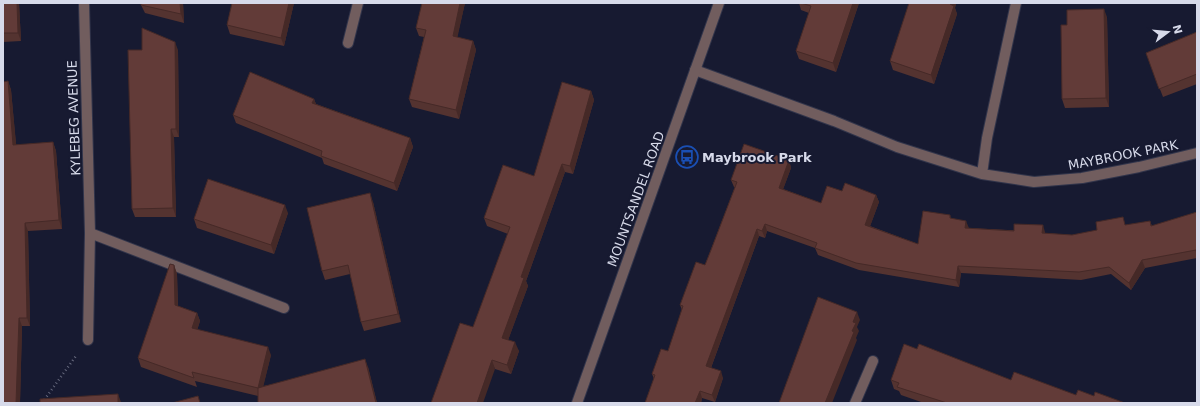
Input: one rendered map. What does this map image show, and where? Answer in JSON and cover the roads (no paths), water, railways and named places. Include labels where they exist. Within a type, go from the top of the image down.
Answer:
[{"type":"street","name":"KYLEBEG AVENUE","points":[[84,3],[90,233],[88,340]]},
{"type":"street","points":[[348,43],[358,3]]},
{"type":"street","name":"MOUNTSANDEL ROAD","points":[[577,403],[719,3]]},
{"type":"street","points":[[982,174],[987,138],[1016,3]]},
{"type":"street","name":"MAYBROOK PARK","points":[[695,70],[834,121],[897,147],[982,174],[1034,182],[1082,178],[1139,167],[1197,153]]},
{"type":"street","points":[[90,233],[284,308]]},
{"type":"street","points":[[855,403],[873,361]]},
{"type":"place","name":"Maybrook Park","points":[[687,157]]}]
